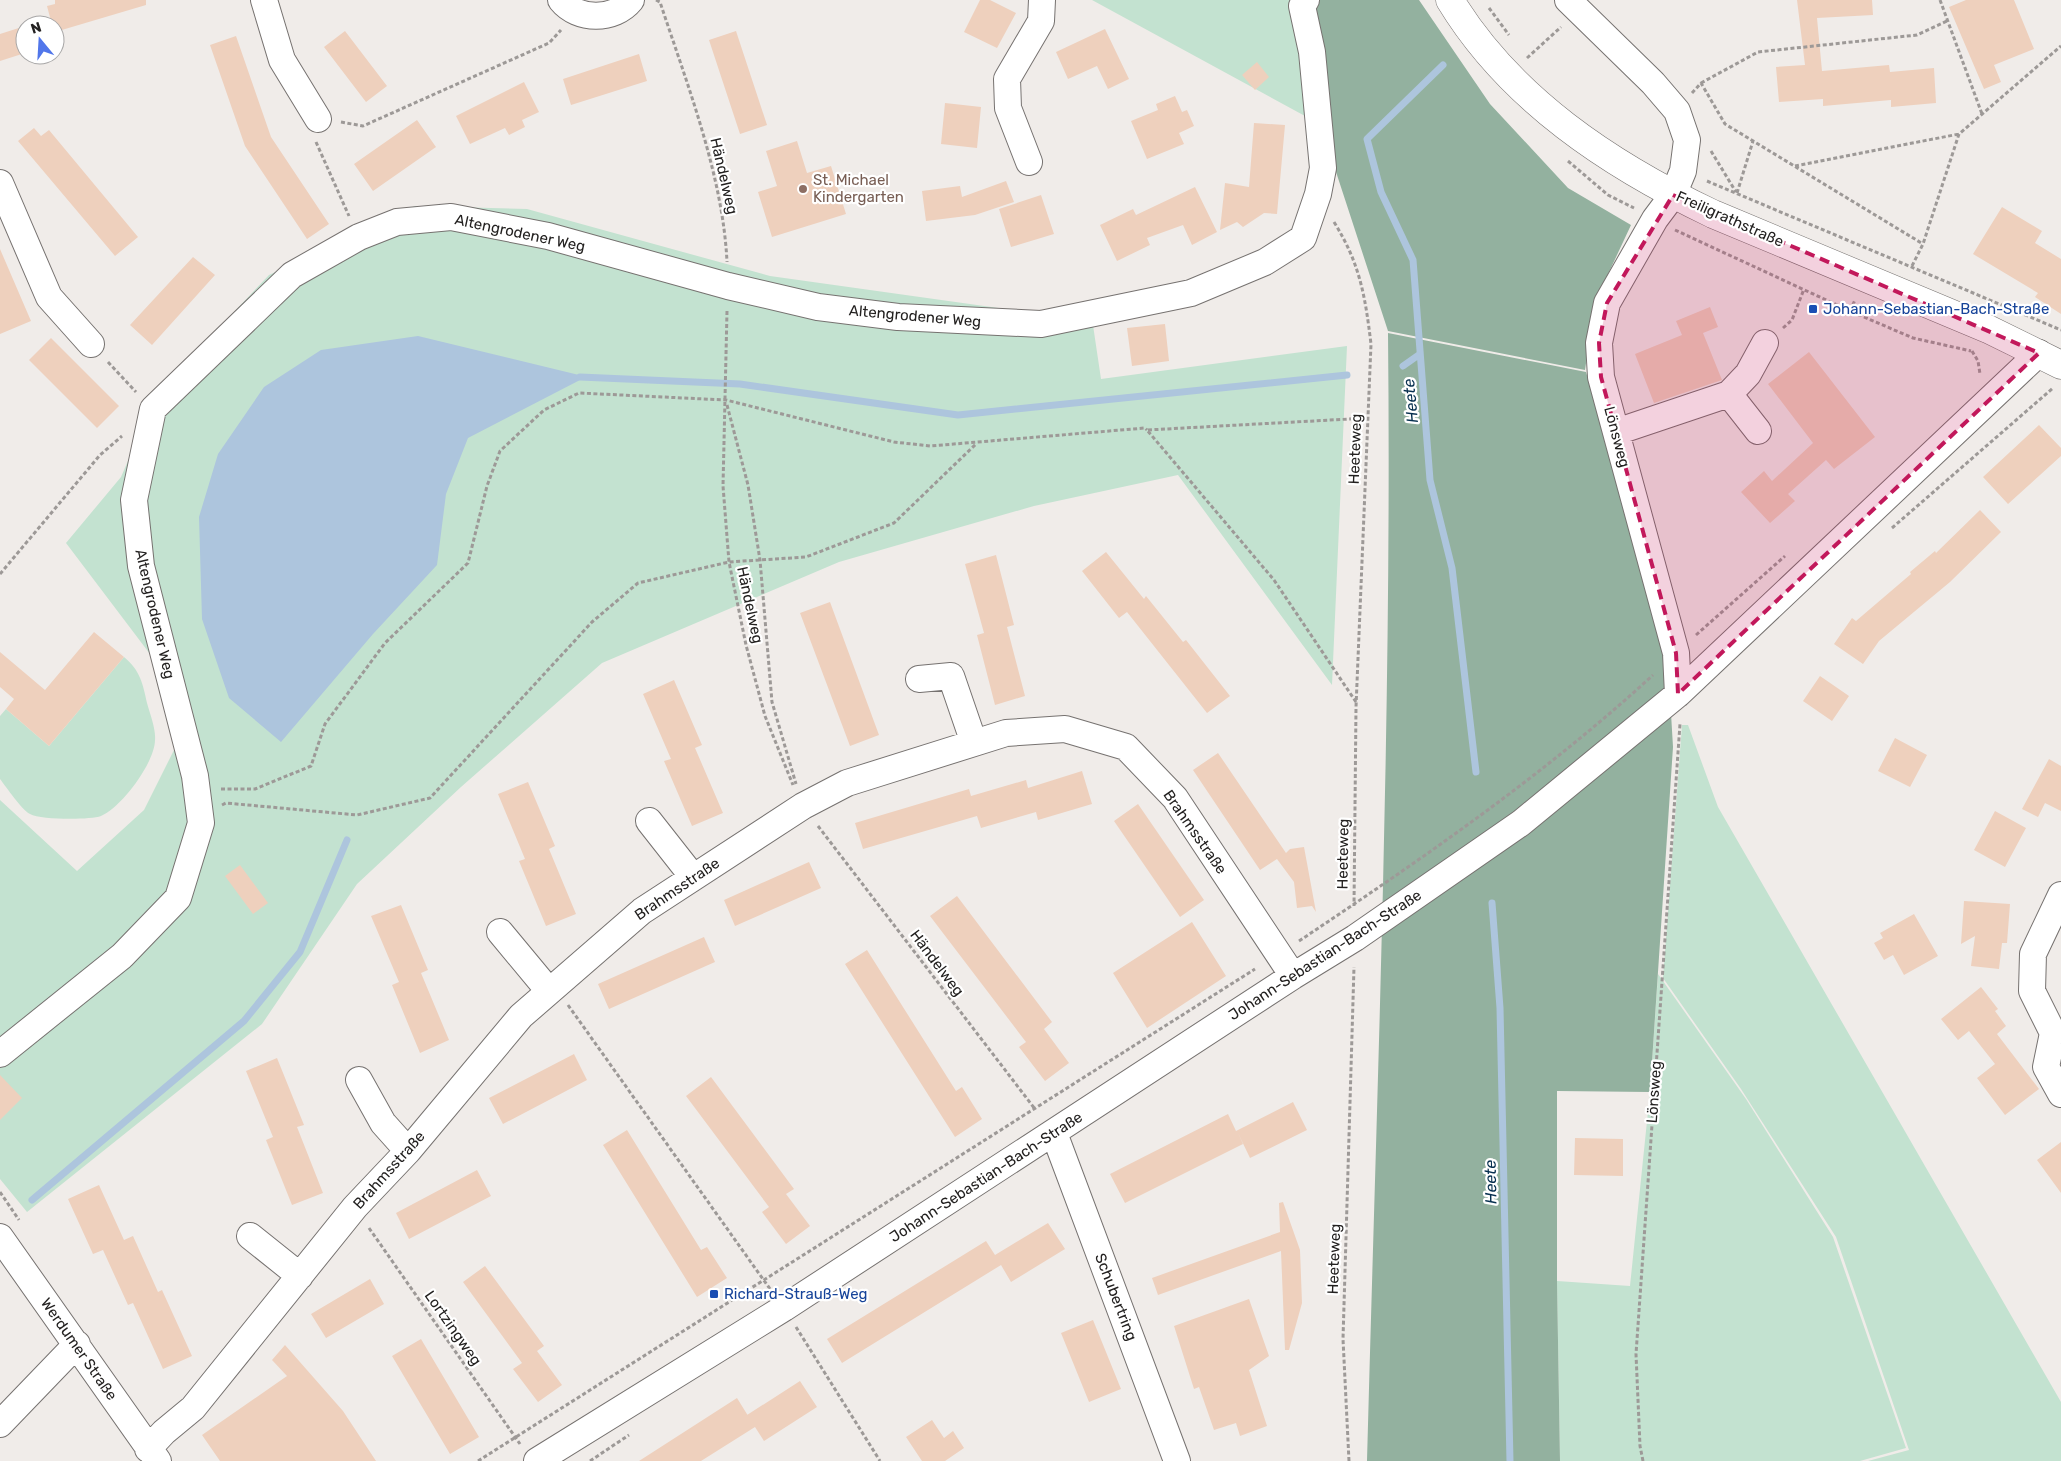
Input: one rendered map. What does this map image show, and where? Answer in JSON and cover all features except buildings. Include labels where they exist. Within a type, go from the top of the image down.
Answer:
[{"type":"main road","name":"Freiligrathstraße","points":[[1450,0],[1467,28],[1508,75],[1555,118],[1616,163],[1678,183],[2052,368]]},
{"type":"street","points":[[264,0],[282,60],[318,119]]},
{"type":"street","points":[[569,6],[590,16],[604,16],[617,11],[631,0]]},
{"type":"street","points":[[1029,162],[1008,108],[1007,79],[1041,21],[1042,0]]},
{"type":"street","name":"Altengrodener Weg","points":[[0,1054],[122,956],[178,898],[201,819],[195,776],[141,566],[134,500],[154,409],[292,275],[359,237],[397,222],[451,217],[548,236],[728,286],[818,307],[898,318],[1041,324],[1192,293],[1265,262],[1303,238],[1318,194],[1323,168],[1312,52],[1302,6],[1306,0]]},
{"type":"street","points":[[1574,6],[1653,83],[1677,111],[1687,140],[1678,183]]},
{"type":"street","points":[[0,183],[49,297],[91,344]]},
{"type":"street","name":"Lönsweg","points":[[1678,183],[1607,303],[1599,342],[1600,377],[1676,653],[1678,694]]},
{"type":"street","points":[[1616,432],[1730,394],[1748,374],[1765,343]]},
{"type":"street","name":"Johann-Sebastian-Bach-Straße","points":[[529,1453],[784,1308],[1292,976],[1355,938],[1521,823],[1678,694],[2052,368]]},
{"type":"street","points":[[1730,394],[1758,431]]},
{"type":"street","points":[[920,679],[951,676],[974,743]]},
{"type":"street","name":"Brahmsstraße","points":[[153,1455],[164,1432],[193,1408],[355,1207],[408,1150],[521,1016],[642,911],[803,806],[847,782],[1006,733],[1065,729],[1126,747],[1175,798],[1292,976]]},
{"type":"street","points":[[649,821],[693,877]]},
{"type":"street","points":[[2061,895],[2033,954],[2032,991],[2057,1032],[2046,1067],[2061,1094]]},
{"type":"street","points":[[500,932],[552,989]]},
{"type":"street","points":[[359,1080],[383,1123],[408,1150]]},
{"type":"street","name":"Schubertring","points":[[1054,1133],[1177,1461]]},
{"type":"street","points":[[250,1236],[300,1276]]},
{"type":"street","name":"Werdumer Straße","points":[[0,1237],[77,1344],[153,1455]]},
{"type":"street","points":[[0,1424],[77,1344]]},
{"type":"path","name":"Händelweg","points":[[656,0],[660,2],[701,130],[725,232],[728,286],[723,486],[729,562],[746,645],[765,716],[787,774],[803,806],[1054,1133]]},
{"type":"path","points":[[1940,0],[1982,114]]},
{"type":"path","points":[[359,237],[316,143],[318,119],[363,126],[549,43],[569,6]]},
{"type":"path","points":[[1527,58],[1574,6]]},
{"type":"path","points":[[1488,7],[1510,36]]},
{"type":"path","points":[[1677,111],[1701,83],[1758,52],[1917,35],[1947,21]]},
{"type":"path","points":[[1794,166],[1959,134],[2061,46]]},
{"type":"path","points":[[1522,50],[1534,64]]},
{"type":"path","points":[[1701,83],[1725,124],[1922,244]]},
{"type":"path","points":[[1912,266],[1922,244],[1959,134]]},
{"type":"path","points":[[1736,193],[1753,141]]},
{"type":"path","points":[[1678,183],[1736,193],[2061,330]]},
{"type":"path","points":[[1655,219],[1712,248],[1913,338],[1972,351]]},
{"type":"path","name":"Heeteweg","points":[[1349,1461],[1343,1339],[1355,938],[1356,702],[1371,344],[1366,298],[1351,250]]},
{"type":"path","points":[[1765,343],[1792,320],[1804,290]]},
{"type":"path","points":[[0,574],[100,456],[154,409],[91,344]]},
{"type":"path","points":[[1887,533],[2052,368]]},
{"type":"path","points":[[201,819],[213,789],[255,789],[311,766],[325,724],[385,643],[468,563],[487,486],[500,451],[544,410],[579,393],[726,398],[894,442],[930,446],[976,444],[1144,428],[1147,430],[1368,418]]},
{"type":"path","name":"Händelweg","points":[[726,398],[748,485],[760,560],[772,702],[803,806]]},
{"type":"path","points":[[1147,430],[1274,580],[1356,702]]},
{"type":"path","points":[[201,819],[226,803],[357,815],[430,798],[592,622],[638,583],[729,562],[806,557],[894,523],[976,444]]},
{"type":"path","name":"Lönsweg","points":[[1643,1461],[1640,1446],[1636,1354],[1680,722]]},
{"type":"path","points":[[552,989],[784,1308],[880,1461]]},
{"type":"path","name":"Lortzingweg","points":[[355,1207],[529,1453]]},
{"type":"highlighted area","points":[[1673,195],[2039,353],[1678,694],[1676,653],[1601,377],[1599,343],[1607,303]]},
{"type":"green space","points":[[1092,0],[1330,0],[1316,122]]},
{"type":"green space","points":[[1320,0],[1419,0],[1490,104],[1568,188],[1631,225],[1595,302],[1585,370],[1388,331],[1321,126],[1310,16]]},
{"type":"green space","points":[[415,206],[527,209],[770,276],[1042,314],[1090,305],[1101,379],[1347,346],[1332,685],[1178,475],[1034,506],[839,562],[602,663],[461,787],[357,884],[262,1024],[27,1212],[0,1179],[0,800],[77,871],[144,810],[175,748],[153,658],[66,543],[121,477],[158,392],[269,275]]},
{"type":"green space","points":[[1388,333],[1586,372],[1667,646],[1673,747],[1650,1092],[1557,1091],[1557,1281],[1560,1461],[1367,1461],[1386,756],[1389,474]]},
{"type":"green space","points":[[124,657],[134,667],[140,678],[155,731],[154,749],[150,760],[127,794],[101,816],[66,819],[30,814],[18,803],[0,779],[0,716],[6,709],[49,746]]},
{"type":"green space","points":[[1682,725],[1688,725],[1718,807],[2061,1402],[2061,1461],[1868,1461],[1909,1450],[1836,1237],[1741,1089],[1663,978]]},
{"type":"green space","points":[[1658,974],[1746,1099],[1833,1237],[1906,1448],[1860,1461],[1560,1461],[1557,1281],[1630,1286],[1650,1092]]},
{"type":"water","points":[[418,336],[579,375],[580,380],[468,438],[446,494],[437,565],[373,634],[281,742],[229,698],[202,619],[199,517],[218,454],[264,387],[321,350]]},
{"type":"waterway","name":"Heete","points":[[1443,65],[1367,139],[1381,192],[1413,260],[1430,480],[1452,568],[1476,772]]},
{"type":"waterway","points":[[1403,366],[1420,354]]},
{"type":"waterway","points":[[580,377],[740,384],[958,415],[1347,375]]},
{"type":"waterway","points":[[32,1200],[244,1021],[300,952],[347,840]]},
{"type":"waterway","name":"Heete","points":[[1492,903],[1500,1008],[1510,1461]]},
{"type":"place","name":"St. Michael Kindergarten","points":[[803,189]]},
{"type":"place","name":"Johann-Sebastian-Bach-Straße","points":[[1813,309]]},
{"type":"place","name":"Richard-Strauß-Weg","points":[[714,1294]]}]
